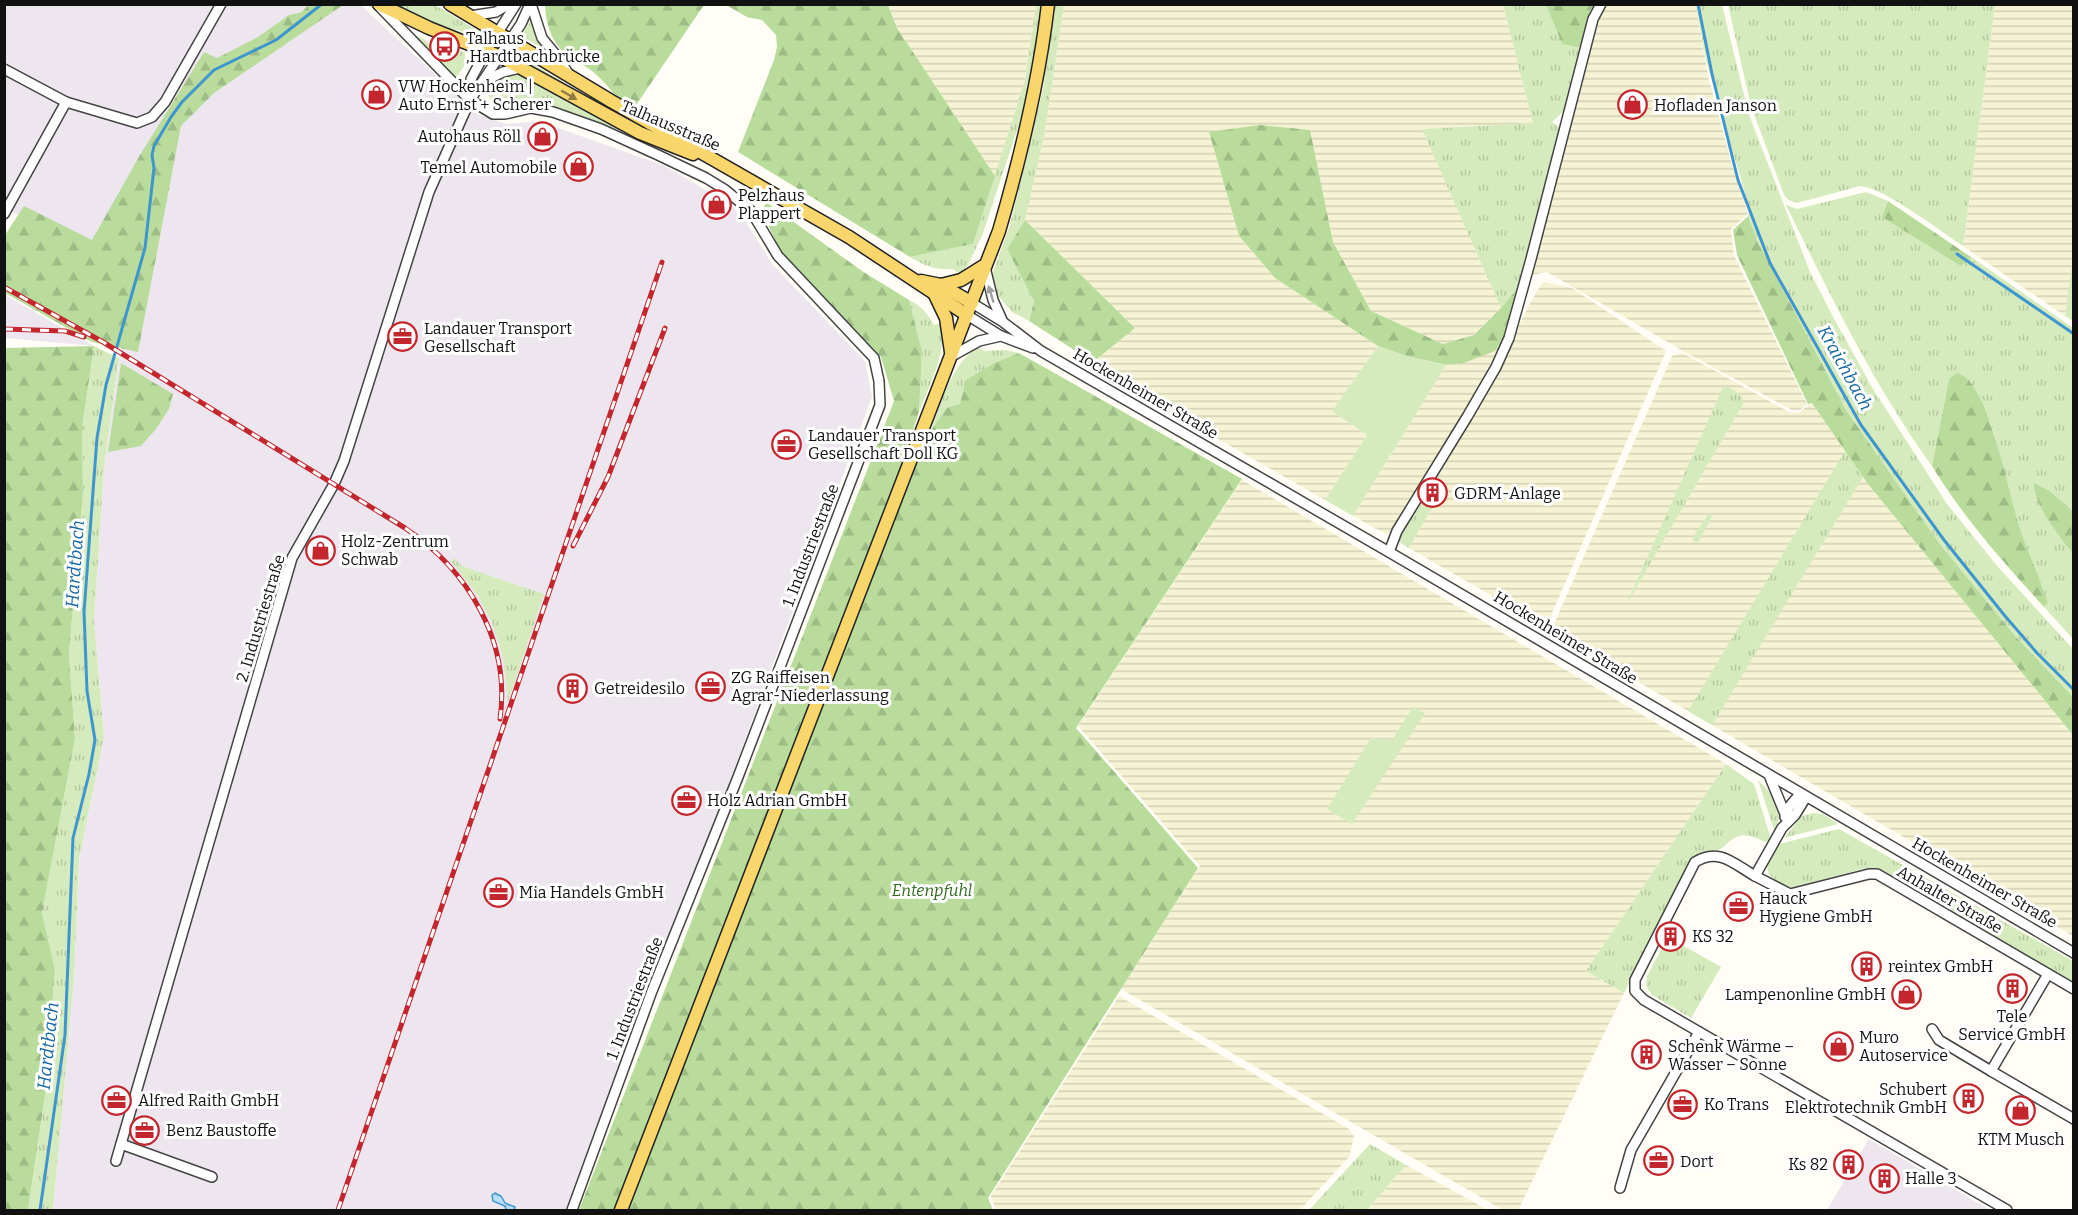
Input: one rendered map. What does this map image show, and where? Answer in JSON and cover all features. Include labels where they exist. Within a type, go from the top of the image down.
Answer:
[{"type":"main road","name":"Talhausstraße","points":[[378,4],[419,24],[499,56],[640,133],[727,167]]},
{"type":"main road","name":"Talhausstraße","points":[[450,4],[727,167]]},
{"type":"main road","points":[[621,1210],[999,231],[1025,140],[1041,60],[1048,4]]},
{"type":"main road","name":"Hockenheimer Straße","points":[[727,167],[849,237],[914,279],[972,303]]},
{"type":"main road","points":[[952,356],[950,331],[938,290],[961,280],[985,265]]},
{"type":"main road","name":"Hockenheimer Straße","points":[[938,290],[967,315]]},
{"type":"street","points":[[4,69],[66,102],[137,123],[152,117],[170,94],[221,4]]},
{"type":"street","name":"1. Industriestraße","points":[[378,4],[470,100],[494,114],[506,114],[531,108],[563,116],[601,129],[658,154],[724,189],[751,211],[778,256],[874,358],[879,381],[880,405],[738,777],[652,991],[572,1210]]},
{"type":"street","points":[[470,16],[496,12],[509,4]]},
{"type":"street","points":[[470,100],[471,79],[516,4]]},
{"type":"street","points":[[530,4],[542,38],[569,75]]},
{"type":"street","name":"2. Industriestraße","points":[[116,1161],[292,558],[341,468],[429,192],[470,100],[521,24],[530,4]]},
{"type":"street","points":[[1389,552],[1397,531],[1467,417],[1496,367],[1509,338],[1593,19],[1601,4]]},
{"type":"street","points":[[481,83],[503,72],[521,67]]},
{"type":"street","points":[[4,214],[66,102]]},
{"type":"street","points":[[985,265],[993,300],[1003,322]]},
{"type":"street","name":"Hockenheimer Straße","points":[[972,303],[1003,322],[1041,351],[2073,953]]},
{"type":"street","name":"Hockenheimer Straße","points":[[967,315],[1002,336],[1041,351]]},
{"type":"street","points":[[952,356],[979,341],[1002,336]]},
{"type":"street","points":[[1769,775],[1785,814]]},
{"type":"street","points":[[1782,828],[1785,814],[1803,795]]},
{"type":"street","points":[[1755,876],[1782,828],[1795,814],[1803,795]]},
{"type":"street","name":"Anhalter Straße","points":[[1699,1032],[1644,999],[1635,991],[1635,980],[1695,862],[1706,855],[1717,855],[1790,894],[1877,874],[2073,989]]},
{"type":"street","points":[[1991,1071],[2048,974]]},
{"type":"street","points":[[1932,1029],[1940,1040],[2073,1119]]},
{"type":"street","points":[[1620,1188],[1631,1150],[1699,1032],[2007,1210]]},
{"type":"street","points":[[121,1144],[212,1177]]},
{"type":"shaded area","points":[[1606,4],[1696,5],[1708,76],[1748,214],[1731,229],[1734,256],[1807,404],[1800,410],[1792,410],[1683,351],[1547,272],[1531,275],[1595,28]]},
{"type":"shaded area","points":[[5,5],[361,5],[477,114],[506,124],[539,121],[665,166],[730,204],[746,222],[772,264],[865,361],[872,397],[571,1210],[53,1210],[74,979],[79,859],[104,737],[94,621],[104,468],[119,358],[146,249],[92,248],[5,209]]},
{"type":"shaded area","points":[[888,5],[1036,5],[1025,80],[995,176],[897,28]]},
{"type":"shaded area","points":[[1064,5],[1503,5],[1533,123],[1423,129],[1501,308],[1474,335],[1443,344],[1371,311],[1333,242],[1310,130],[1209,132],[1239,236],[1275,278],[1378,346],[1332,411],[1367,435],[1325,500],[1112,378],[1093,362],[1135,328],[1025,220],[1044,137]]},
{"type":"shaded area","points":[[1995,5],[2073,5],[2074,258],[2065,316],[1963,246]]},
{"type":"shaded area","points":[[1543,282],[1572,288],[1666,351],[1546,627],[1409,548],[1444,487],[1433,480],[1500,365],[1531,301]]},
{"type":"shaded area","points":[[5,295],[94,346],[5,338]]},
{"type":"shaded area","points":[[1505,335],[1462,420],[1389,533],[1386,534],[1353,516],[1446,365],[1464,363]]},
{"type":"shaded area","points":[[1683,353],[1791,413],[1800,412],[1812,402],[1868,484],[2073,735],[2073,936],[1551,631],[1672,356]]},
{"type":"shaded area","points":[[1242,480],[1726,764],[1586,971],[1624,993],[1518,1210],[1503,1210],[1121,989],[1200,866],[1078,726]]},
{"type":"shaded area","points":[[1119,996],[1349,1129],[1354,1136],[1349,1157],[1300,1210],[996,1210],[991,1196]]},
{"type":"shaded area","points":[[1869,1139],[1990,1210],[1827,1210]]},
{"type":"shaded area","points":[[1406,1165],[1488,1210],[1367,1210]]},
{"type":"green space","points":[[308,5],[343,5],[214,93],[181,126],[138,352],[92,342],[5,293],[5,235],[24,206],[92,240],[140,155],[204,52],[217,58],[258,37],[289,15],[302,12]]},
{"type":"green space","points":[[397,5],[435,5],[480,32],[477,36],[435,24]]},
{"type":"green space","points":[[545,5],[704,5],[632,111],[597,75],[567,55],[557,44],[548,26]]},
{"type":"green space","points":[[726,5],[888,5],[897,28],[995,176],[973,244],[910,257],[738,152],[777,47],[776,35],[762,20],[747,17]]},
{"type":"green space","points":[[1036,5],[1043,5],[1028,97],[982,236],[968,265],[960,274],[953,269],[925,265],[910,257],[973,244],[1025,80]]},
{"type":"green space","points":[[1055,5],[1064,5],[1044,137],[1025,220],[1007,249],[1034,301],[1029,321],[1012,312],[1000,298],[995,297],[992,275],[1010,225],[1043,89]]},
{"type":"green space","points":[[1503,5],[1546,5],[1562,44],[1582,48],[1567,108],[1552,122],[1561,129],[1520,285],[1501,308],[1422,129],[1533,123]]},
{"type":"green space","points":[[1546,5],[1594,5],[1590,11],[1582,48],[1562,44]]},
{"type":"green space","points":[[1696,5],[1722,5],[1749,115],[1810,272],[1832,315],[1873,389],[1947,504],[1998,567],[2073,649],[2073,697],[2016,637],[1939,543],[1846,410],[1757,240],[1748,216],[1750,210],[1706,60]]},
{"type":"green space","points":[[1728,5],[1995,5],[1963,246],[1898,202],[1871,189],[1860,186],[1797,203],[1784,195],[1751,106]]},
{"type":"green space","points":[[532,19],[544,47],[544,49],[521,36]]},
{"type":"green space","points":[[414,35],[424,39],[430,45],[465,52],[465,65],[455,79]]},
{"type":"green space","points":[[520,56],[595,101],[518,59]]},
{"type":"green space","points":[[523,75],[664,146],[542,102],[529,101],[507,106],[495,105],[488,95],[488,89],[503,76]]},
{"type":"green space","points":[[1260,125],[1310,130],[1333,242],[1371,311],[1443,344],[1474,335],[1520,285],[1505,335],[1495,351],[1464,363],[1446,365],[1406,356],[1378,346],[1275,278],[1239,236],[1209,132]]},
{"type":"green space","points":[[1866,192],[1888,201],[1883,217],[1961,265],[1971,257],[2073,328],[2073,511],[2051,492],[2034,491],[2049,520],[2073,553],[2073,639],[2044,607],[2048,603],[2018,525],[1994,432],[1987,414],[1949,379],[1932,466],[1871,371],[1786,205],[1797,209]]},
{"type":"green space","points":[[1888,201],[1971,257],[1961,266],[1882,217]]},
{"type":"green space","name":"Entenpfuhl","points":[[766,202],[862,271],[909,300],[922,351],[919,412],[904,457],[917,462],[930,432],[947,408],[960,404],[966,380],[996,362],[1019,353],[1242,479],[1076,728],[1198,868],[988,1198],[993,1210],[579,1210],[894,401],[881,357],[860,338],[781,253],[762,212]]},
{"type":"green space","points":[[1748,216],[1757,240],[1846,410],[1939,543],[2016,637],[2073,697],[2073,735],[1868,484],[1812,403],[1808,404],[1737,255],[1733,230]]},
{"type":"green space","points":[[1025,220],[1135,328],[1093,362],[1029,321],[1034,301],[1007,249]]},
{"type":"green space","points":[[2073,258],[2073,321],[2065,316]]},
{"type":"green space","points":[[909,300],[924,310],[934,325],[942,323],[943,334],[940,357],[919,412],[922,351]]},
{"type":"green space","points":[[94,346],[119,358],[104,468],[94,621],[104,737],[79,859],[74,979],[53,1210],[28,1210],[45,1095],[55,970],[42,913],[75,739],[69,653],[83,493],[82,428]]},
{"type":"green space","points":[[94,346],[82,428],[83,493],[69,653],[75,739],[42,913],[55,970],[45,1095],[28,1210],[5,1210],[5,348]]},
{"type":"green space","points":[[1378,346],[1407,356],[1446,365],[1353,516],[1325,500],[1367,435],[1332,411]]},
{"type":"green space","points":[[978,347],[984,351],[1006,350],[1019,353],[996,362],[960,404],[947,409],[930,432],[954,374],[968,355]]},
{"type":"green space","points":[[121,363],[173,394],[169,409],[141,446],[108,452]]},
{"type":"green space","points":[[1957,373],[1968,380],[1979,396],[1988,417],[2019,526],[2048,603],[2044,607],[1971,521],[1932,466],[1949,379]]},
{"type":"green space","points":[[1724,385],[1740,394],[1743,404],[1626,605]]},
{"type":"green space","points":[[1845,451],[1863,477],[1712,725],[1688,711]]},
{"type":"green space","points":[[1433,480],[1444,487],[1409,548],[1396,540]]},
{"type":"green space","points":[[2034,483],[2051,492],[2073,511],[2073,553],[2042,510]]},
{"type":"green space","points":[[1709,513],[1712,517],[1699,541],[1693,541],[1693,537]]},
{"type":"green space","points":[[454,558],[462,566],[544,594],[508,702],[503,657],[492,623],[478,596],[451,561]]},
{"type":"green space","points":[[1413,707],[1425,713],[1352,824],[1327,809],[1371,738],[1392,740]]},
{"type":"green space","points":[[1726,764],[1754,784],[1770,840],[1765,842],[1751,836],[1738,837],[1719,849],[1701,853],[1692,859],[1624,993],[1586,971]]},
{"type":"green space","points":[[1758,780],[1776,803],[1779,816],[1774,830]]},
{"type":"green space","points":[[1814,813],[1823,814],[1838,824],[1784,838],[1802,816]]},
{"type":"green space","points":[[1839,829],[2073,961],[2073,984],[1879,869],[1862,869],[1792,888],[1785,887],[1769,875],[1767,866],[1779,844]]},
{"type":"green space","points":[[1668,937],[1721,967],[1691,1018],[1652,995],[1646,986],[1647,976]]},
{"type":"green space","points":[[1370,1144],[1406,1165],[1367,1210],[1309,1210]]},
{"type":"water","points":[[495,1193],[501,1196],[505,1203],[515,1207],[514,1210],[506,1210],[505,1206],[493,1201],[492,1195]]},
{"type":"waterway","name":"Hardtbach","points":[[40,1210],[65,1035],[73,838],[95,740],[87,691],[84,612],[97,438],[106,385],[145,248],[154,168],[152,155],[154,146],[182,102],[214,70],[276,40],[322,4]]},
{"type":"waterway","name":"Kraichbach","points":[[1698,4],[1712,74],[1738,180],[1770,263],[1861,425],[1944,540],[2005,616],[2037,653],[2074,690]]},
{"type":"waterway","points":[[1957,254],[2074,334]]},
{"type":"railway","points":[[338,1210],[662,262]]},
{"type":"railway","points":[[4,287],[103,342],[405,528],[428,545],[466,586],[491,635],[499,662],[502,690],[500,719]]},
{"type":"railway","points":[[573,546],[608,477],[665,328]]},
{"type":"railway","points":[[4,329],[65,331],[84,337]]},
{"type":"place","name":"Talhaus ,Hardtbachbrücke","points":[[445,47]]},
{"type":"place","name":"VW Hockenheim | Auto Ernst + Scherer","points":[[377,95]]},
{"type":"place","name":"Hofladen Janson","points":[[1633,105]]},
{"type":"place","name":"Autohaus Röll","points":[[542,136]]},
{"type":"place","name":"Temel Automobile","points":[[578,167]]},
{"type":"place","name":"Pelzhaus Plappert","points":[[717,204]]},
{"type":"place","name":"Landauer Transport Gesellschaft","points":[[403,337]]},
{"type":"place","name":"Landauer Transport Gesellschaft Doll KG","points":[[787,444]]},
{"type":"place","name":"GDRM-Anlage","points":[[1433,493]]},
{"type":"place","name":"Holz-Zentrum Schwab","points":[[320,550]]},
{"type":"place","name":"ZG Raiffeisen Agrar-Niederlassung","points":[[710,686]]},
{"type":"place","name":"Getreidesilo","points":[[573,688]]},
{"type":"place","name":"Holz Adrian GmbH","points":[[686,800]]},
{"type":"place","name":"Mia Handels GmbH","points":[[498,892]]},
{"type":"place","name":"Hauck Hygiene GmbH","points":[[1738,907]]},
{"type":"place","name":"KS 32","points":[[1671,936]]},
{"type":"place","name":"reintex GmbH","points":[[1867,966]]},
{"type":"place","name":"Tele Service GmbH","points":[[2012,988]]},
{"type":"place","name":"Lampenonline GmbH","points":[[1907,994]]},
{"type":"place","name":"Muro Autoservice","points":[[1838,1046]]},
{"type":"place","name":"Schenk Wärme – Wasser – Sonne","points":[[1647,1055]]},
{"type":"place","name":"Schubert Elektrotechnik GmbH","points":[[1968,1098]]},
{"type":"place","name":"Alfred Raith GmbH","points":[[117,1100]]},
{"type":"place","name":"Ko Trans","points":[[1683,1104]]},
{"type":"place","name":"KTM Musch","points":[[2021,1111]]},
{"type":"place","name":"Benz Baustoffe","points":[[145,1130]]},
{"type":"place","name":"Dort","points":[[1659,1161]]},
{"type":"place","name":"Ks 82","points":[[1849,1164]]},
{"type":"place","name":"Halle 3","points":[[1884,1178]]}]
